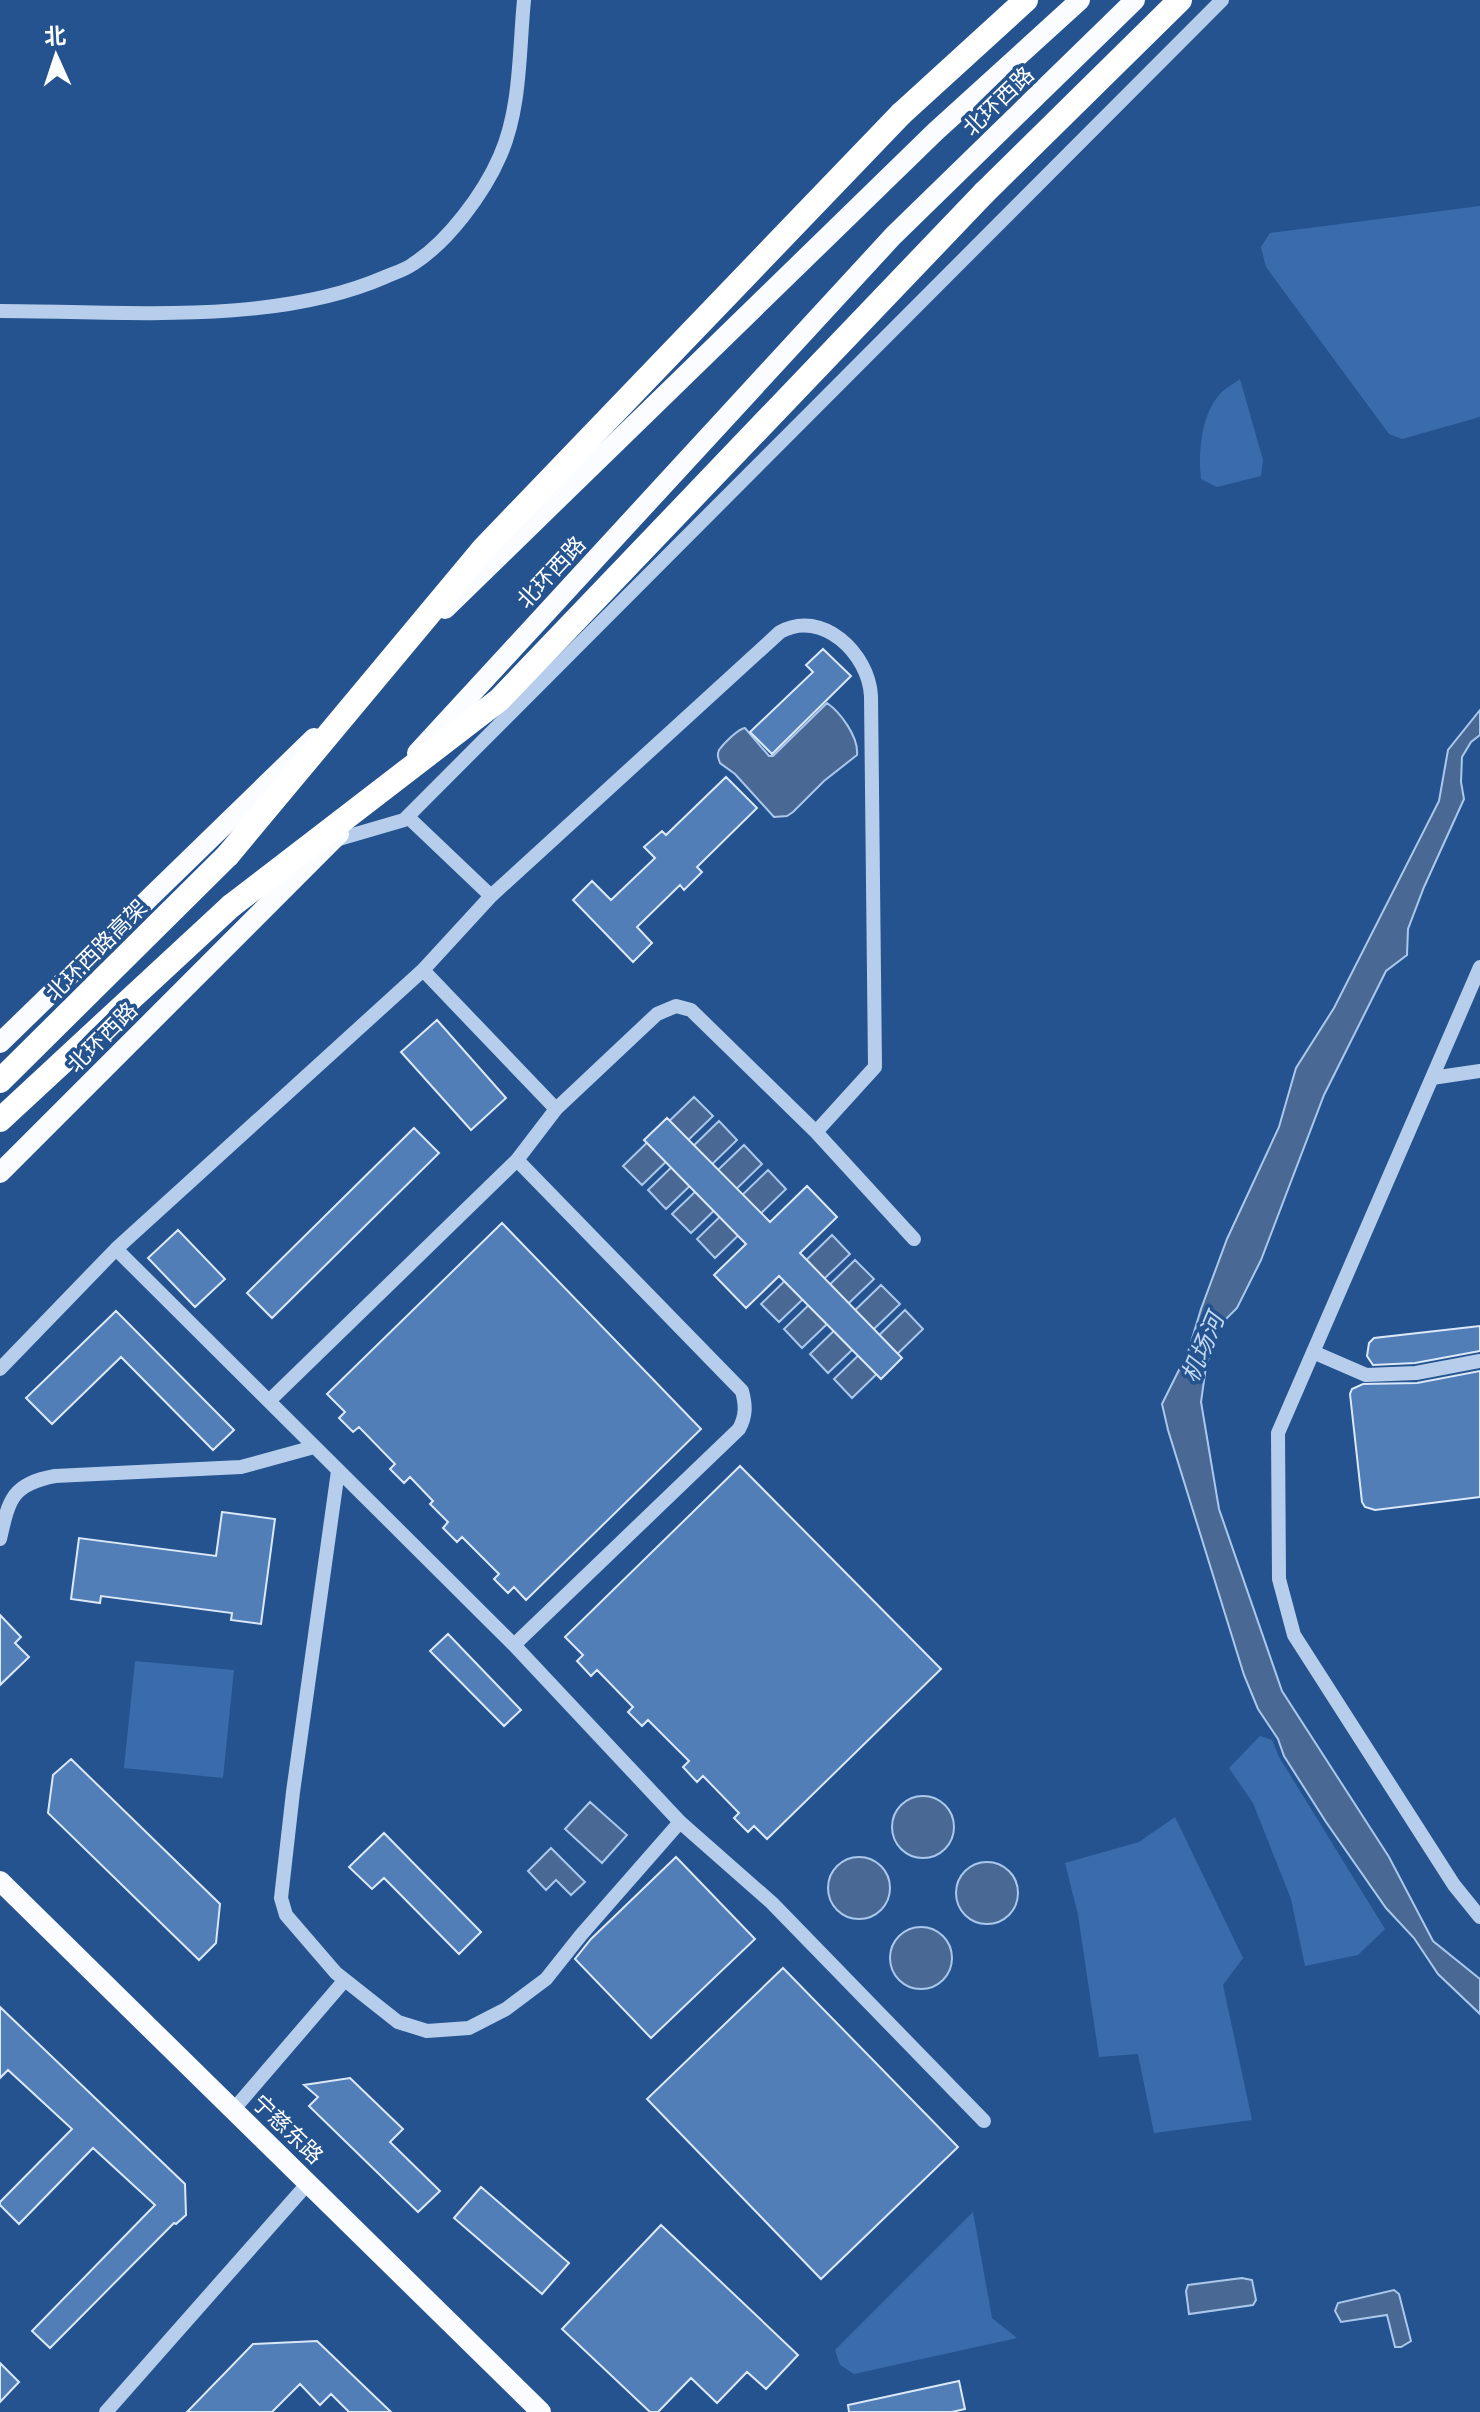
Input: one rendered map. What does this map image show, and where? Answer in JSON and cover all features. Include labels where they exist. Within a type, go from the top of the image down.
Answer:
[{"type":"highway","name":"北环西路高架","points":[[0,1081],[228,855],[484,548],[901,114],[1026,0]]},
{"type":"highway","points":[[0,1120],[231,906],[499,700],[984,193],[1180,0]]},
{"type":"main road","name":"北环西路","points":[[0,1043],[923,143],[1080,0]]},
{"type":"main road","name":"北环西路","points":[[0,1173],[394,778],[893,236],[1135,0]]},
{"type":"main road","name":"宁慈东路","points":[[0,1881],[541,2412]]},
{"type":"street","points":[[0,311],[214,312],[288,305],[367,285],[414,264],[462,218],[501,155],[515,95],[524,0]]},
{"type":"street","points":[[332,841],[368,833],[408,817],[1222,0]]},
{"type":"street","points":[[0,1369],[116,1249],[423,970],[491,896],[780,632],[802,625],[813,625],[832,632],[863,664],[871,680],[875,1067],[816,1132]]},
{"type":"street","points":[[408,817],[491,896]]},
{"type":"street","points":[[1480,967],[1278,1433],[1279,1579],[1294,1635],[1454,1885],[1480,1917]]},
{"type":"street","points":[[423,970],[556,1109]]},
{"type":"street","points":[[270,1400],[517,1160],[556,1109],[657,1014],[676,1006],[691,1010],[816,1132],[914,1239]]},
{"type":"street","points":[[1432,1078],[1480,1071]]},
{"type":"street","points":[[514,1645],[739,1429],[745,1418],[742,1391],[517,1160]]},
{"type":"street","points":[[116,1249],[514,1645],[680,1822],[772,1903],[984,2121]]},
{"type":"street","points":[[1313,1352],[1366,1375],[1416,1373],[1480,1361]]},
{"type":"street","points":[[0,1539],[6,1510],[16,1493],[31,1480],[55,1476],[241,1467],[314,1447]]},
{"type":"street","points":[[338,1471],[281,1898],[286,1915],[344,1981],[398,2022],[427,2031],[469,2028],[506,2009],[546,1979],[680,1822]]},
{"type":"street","points":[[234,2109],[344,1981]]},
{"type":"street","points":[[106,2412],[309,2182]]},
{"type":"shaded area","points":[[1480,206],[1480,417],[1402,439],[1389,434],[1266,267],[1261,247],[1270,233]]},
{"type":"shaded area","points":[[1240,379],[1263,460],[1261,476],[1217,487],[1201,479],[1202,435],[1214,403],[1222,392]]},
{"type":"shaded area","points":[[135,1661],[234,1670],[223,1778],[124,1768]]},
{"type":"shaded area","points":[[1260,1736],[1272,1740],[1279,1757],[1385,1929],[1358,1955],[1305,1966],[1291,1899],[1253,1803],[1229,1768]]},
{"type":"shaded area","points":[[1175,1817],[1243,1958],[1223,1985],[1252,2120],[1154,2133],[1138,2054],[1099,2057],[1078,1915],[1065,1863],[1139,1842]]},
{"type":"shaded area","points":[[973,2212],[992,2318],[1017,2338],[854,2374],[840,2365],[835,2350]]},
{"type":"water","points":[[827,703],[848,726],[857,755],[824,781],[793,812],[774,817],[735,774],[720,763],[719,750],[745,728],[769,756],[773,756]]},
{"type":"water","name":"机场河","points":[[1480,710],[1480,735],[1471,742],[1462,757],[1464,799],[1408,929],[1407,955],[1386,971],[1324,1095],[1261,1260],[1237,1308],[1219,1326],[1206,1366],[1201,1402],[1219,1509],[1282,1691],[1389,1857],[1433,1941],[1480,1979],[1480,2014],[1438,1974],[1414,1938],[1386,1908],[1326,1822],[1258,1709],[1244,1675],[1162,1404],[1188,1352],[1227,1239],[1279,1127],[1296,1068],[1334,1008],[1439,801],[1448,750]]},
{"type":"water","points":[[694,1097],[713,1116],[642,1185],[623,1166]]},
{"type":"water","points":[[719,1121],[737,1140],[666,1209],[648,1190]]},
{"type":"water","points":[[744,1145],[762,1164],[691,1233],[672,1214]]},
{"type":"water","points":[[768,1170],[786,1189],[715,1258],[697,1239]]},
{"type":"water","points":[[832,1235],[850,1254],[779,1322],[761,1304]]},
{"type":"water","points":[[855,1260],[874,1279],[802,1348],[784,1329]]},
{"type":"water","points":[[881,1285],[900,1304],[828,1373],[810,1354]]},
{"type":"water","points":[[905,1310],[923,1329],[852,1398],[834,1379]]},
{"type":"water","points":[[923,1796],[935,1798],[945,1805],[952,1815],[952,1839],[945,1849],[935,1856],[923,1858],[911,1856],[901,1849],[894,1839],[892,1827],[894,1815],[901,1805],[911,1798]]},
{"type":"water","points":[[590,1802],[627,1835],[602,1863],[565,1829]]},
{"type":"water","points":[[551,1848],[585,1882],[571,1895],[556,1880],[546,1890],[528,1871]]},
{"type":"water","points":[[859,1857],[871,1859],[881,1866],[888,1876],[888,1900],[881,1910],[871,1917],[859,1919],[847,1917],[837,1910],[830,1900],[828,1888],[830,1876],[837,1866],[847,1859]]},
{"type":"water","points":[[987,1862],[999,1864],[1009,1871],[1016,1881],[1016,1905],[1009,1915],[999,1922],[987,1924],[975,1922],[965,1915],[958,1905],[956,1893],[958,1881],[965,1871],[975,1864]]},
{"type":"water","points":[[921,1927],[933,1929],[943,1936],[950,1946],[950,1970],[943,1980],[933,1987],[921,1989],[909,1987],[899,1980],[892,1970],[890,1958],[892,1946],[899,1936],[909,1929]]},
{"type":"water","points":[[1242,2278],[1252,2280],[1256,2300],[1253,2305],[1189,2314],[1188,2285]]},
{"type":"water","points":[[1394,2290],[1399,2294],[1411,2341],[1401,2347],[1395,2347],[1387,2315],[1341,2322],[1335,2311],[1338,2303]]},
{"type":"building","points":[[823,649],[851,676],[772,754],[750,732],[813,672],[806,665]]},
{"type":"building","points":[[726,777],[757,808],[697,867],[702,872],[684,890],[680,885],[637,927],[652,943],[633,962],[573,900],[592,881],[611,900],[655,858],[644,847],[662,831],[666,835]]},
{"type":"building","points":[[437,1020],[506,1098],[471,1130],[401,1052]]},
{"type":"building","points":[[667,1118],[770,1222],[807,1186],[837,1217],[800,1253],[902,1358],[881,1379],[779,1276],[746,1308],[714,1275],[746,1244],[644,1140]]},
{"type":"building","points":[[414,1128],[439,1153],[272,1318],[247,1293]]},
{"type":"building","points":[[502,1223],[701,1429],[526,1600],[514,1587],[508,1593],[494,1579],[499,1574],[462,1537],[457,1542],[443,1528],[448,1522],[430,1504],[433,1501],[410,1477],[404,1483],[390,1469],[395,1464],[359,1427],[353,1432],[339,1418],[345,1412],[327,1394]]},
{"type":"building","points":[[178,1230],[225,1279],[195,1307],[148,1258]]},
{"type":"building","points":[[116,1311],[234,1430],[213,1450],[121,1357],[52,1424],[26,1398]]},
{"type":"building","points":[[1480,1326],[1480,1351],[1415,1363],[1373,1365],[1367,1356],[1369,1343],[1374,1338]]},
{"type":"building","points":[[1480,1371],[1480,1497],[1375,1510],[1365,1507],[1350,1394],[1352,1389],[1363,1384],[1417,1383]]},
{"type":"building","points":[[740,1466],[941,1669],[767,1839],[754,1826],[748,1832],[734,1818],[739,1813],[703,1776],[697,1782],[683,1767],[689,1761],[648,1720],[642,1726],[628,1712],[633,1707],[597,1670],[591,1676],[577,1661],[583,1655],[565,1637]]},
{"type":"building","points":[[222,1512],[275,1519],[261,1624],[231,1620],[232,1613],[101,1596],[100,1603],[71,1599],[79,1538],[216,1556]]},
{"type":"building","points":[[0,1615],[21,1637],[15,1643],[29,1657],[0,1685]]},
{"type":"building","points":[[448,1634],[521,1710],[504,1726],[430,1651]]},
{"type":"building","points":[[71,1759],[220,1904],[216,1943],[199,1960],[48,1813],[53,1775]]},
{"type":"building","points":[[384,1833],[481,1932],[459,1954],[384,1878],[372,1889],[349,1867]]},
{"type":"building","points":[[676,1857],[755,1939],[651,2038],[575,1959],[591,1939]]},
{"type":"building","points":[[783,1968],[958,2147],[821,2279],[647,2099]]},
{"type":"building","points":[[0,2007],[185,2184],[186,2215],[174,2223],[50,2348],[32,2331],[155,2205],[93,2148],[19,2224],[0,2205],[72,2129],[8,2070],[0,2078]]},
{"type":"building","points":[[350,2078],[403,2129],[390,2142],[440,2191],[418,2212],[309,2106],[318,2097],[304,2085]]},
{"type":"building","points":[[481,2187],[569,2263],[542,2294],[454,2218]]},
{"type":"building","points":[[661,2225],[798,2355],[766,2389],[747,2372],[717,2403],[691,2378],[658,2412],[650,2412],[562,2329]]},
{"type":"building","points":[[317,2341],[391,2412],[349,2412],[331,2394],[320,2405],[300,2384],[272,2412],[187,2412],[253,2344]]},
{"type":"building","points":[[0,2363],[19,2382],[0,2402]]},
{"type":"building","points":[[959,2381],[965,2409],[952,2412],[849,2412],[848,2405]]}]
